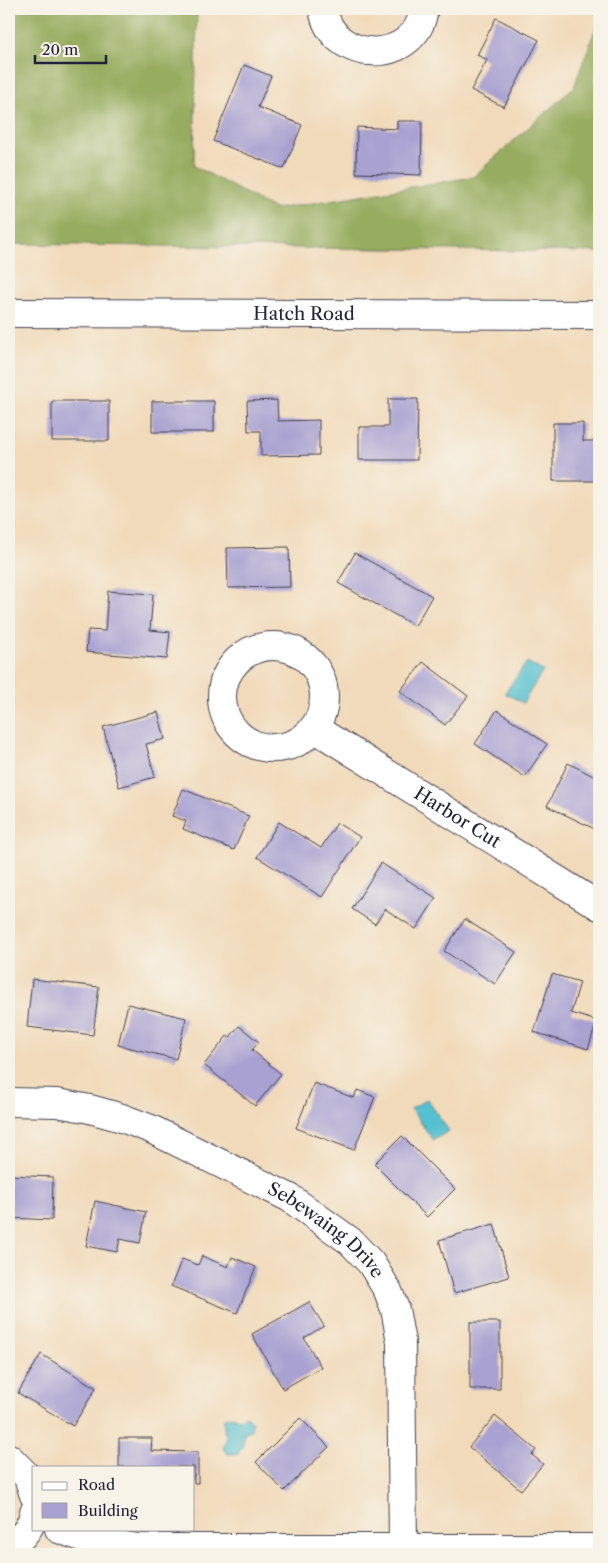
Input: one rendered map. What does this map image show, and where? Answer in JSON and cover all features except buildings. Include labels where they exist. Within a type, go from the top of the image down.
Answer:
[{"type":"street","points":[[323,9],[329,28],[338,38],[348,46],[374,52],[400,45],[410,37],[418,26],[424,9]]},
{"type":"street","name":"Hatch Road","points":[[9,313],[599,314]]},
{"type":"street","name":"Harbor Cut","points":[[314,728],[599,906]]},
{"type":"street","name":"Sebewaing Drive","points":[[9,1102],[57,1103],[90,1109],[151,1129],[290,1198],[350,1241],[371,1263],[388,1291],[395,1309],[401,1342],[403,1548]]},
{"type":"street","points":[[9,1458],[28,1477],[32,1489]]},
{"type":"street","points":[[9,1548],[20,1539],[32,1519]]},
{"type":"street","points":[[62,1530],[93,1541],[138,1548],[599,1548]]},
{"type":"green space","points":[[9,9],[197,9],[194,166],[275,209],[473,177],[574,87],[599,19],[599,252],[9,244],[9,178],[15,175],[9,126]]},
{"type":"green space","points":[[595,9],[599,9],[599,19]]},
{"type":"water","points":[[527,662],[543,671],[523,703],[505,693]]},
{"type":"water","points":[[427,1099],[449,1131],[433,1140],[411,1109]]},
{"type":"water","points":[[232,1416],[239,1419],[247,1416],[252,1422],[251,1430],[245,1432],[242,1447],[238,1454],[228,1454],[223,1449],[227,1436],[224,1432],[224,1418]]}]
